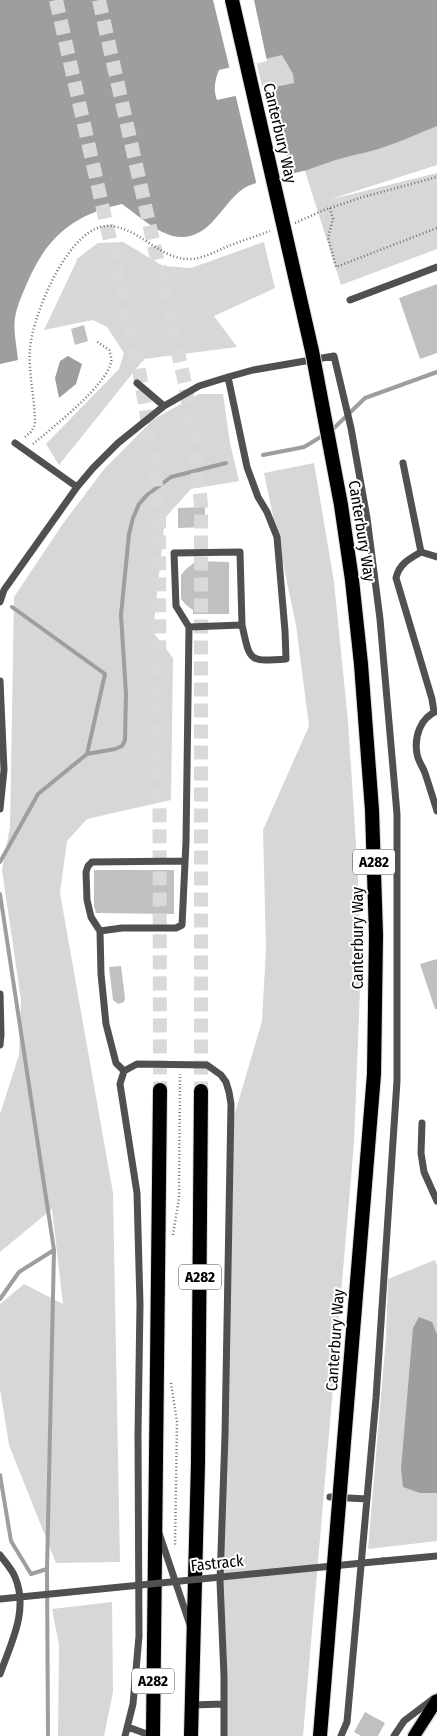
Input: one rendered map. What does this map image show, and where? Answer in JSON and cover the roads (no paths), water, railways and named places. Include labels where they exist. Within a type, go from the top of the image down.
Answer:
[{"type":"highway","name":"Canterbury Way","points":[[232,0],[312,351],[341,505],[360,654],[372,810],[376,934],[374,1074],[320,1736]]},
{"type":"highway","name":"A282","points":[[152,1736],[160,1090]]},
{"type":"highway","name":"A282","points":[[191,1736],[198,1463],[201,1092]]},
{"type":"main road","points":[[414,1736],[437,1700]]},
{"type":"lane","points":[[350,300],[437,266]]},
{"type":"lane","points":[[0,602],[4,590],[77,487],[118,443],[164,406],[200,386],[228,377],[253,370],[334,356],[351,428],[367,518],[380,619],[397,814],[397,1081],[376,1398],[347,1722],[341,1736]]},
{"type":"lane","points":[[100,931],[122,928],[176,928],[182,925],[189,627],[176,606],[174,553],[240,552],[242,625],[249,654],[254,659],[261,661],[286,659],[277,537],[247,467],[228,377]]},
{"type":"lane","points":[[137,383],[164,406]]},
{"type":"lane","points":[[15,443],[77,487]]},
{"type":"lane","points":[[403,463],[421,552]]},
{"type":"lane","points":[[421,552],[437,557]]},
{"type":"lane","points":[[421,552],[398,569],[396,578],[436,711],[426,718],[416,736],[417,755],[437,811]]},
{"type":"lane","points":[[189,627],[242,625]]},
{"type":"lane","points":[[0,681],[4,770],[0,809]]},
{"type":"lane","points":[[124,1071],[116,1063],[106,1024],[101,974],[100,931],[91,917],[87,900],[86,872],[92,862],[185,861]]},
{"type":"lane","points":[[0,994],[0,1045]]},
{"type":"lane","points":[[125,1736],[133,1704],[139,1636],[138,1434],[140,1304],[137,1193],[120,1084],[124,1071],[130,1066],[137,1064],[179,1064],[207,1065],[215,1070],[226,1082],[231,1104],[225,1435],[220,1581],[224,1736]]},
{"type":"lane","points":[[422,1123],[421,1153],[424,1172],[437,1200]]},
{"type":"lane","points":[[330,1497],[367,1499]]},
{"type":"lane","points":[[154,1518],[193,1634]]},
{"type":"lane","points":[[0,1555],[14,1576],[20,1594],[19,1617],[0,1674]]},
{"type":"lane","name":"Fastrack","points":[[0,1599],[437,1556]]},
{"type":"lane","points":[[394,1736],[404,1721],[437,1697]]},
{"type":"lane","points":[[191,1705],[224,1704]]},
{"type":"lane","points":[[128,1727],[152,1736]]},
{"type":"waterway","points":[[330,432],[365,398],[437,372]]},
{"type":"waterway","points":[[263,455],[304,447],[324,435]]},
{"type":"waterway","points":[[0,862],[38,794],[87,754],[115,749],[122,746],[125,740],[126,694],[121,615],[129,534],[139,504],[147,495],[171,477],[226,463]]},
{"type":"waterway","points":[[12,607],[105,674],[87,754]]},
{"type":"waterway","points":[[0,894],[54,1250],[47,1569],[48,1736]]},
{"type":"waterway","points":[[0,1299],[19,1272],[54,1250]]},
{"type":"waterway","points":[[0,1475],[11,1541],[31,1574],[47,1569]]},
{"type":"tunnel","points":[[56,0],[137,360],[150,437],[159,513],[160,1090]]},
{"type":"tunnel","points":[[99,0],[186,388],[201,505],[201,1091]]}]
